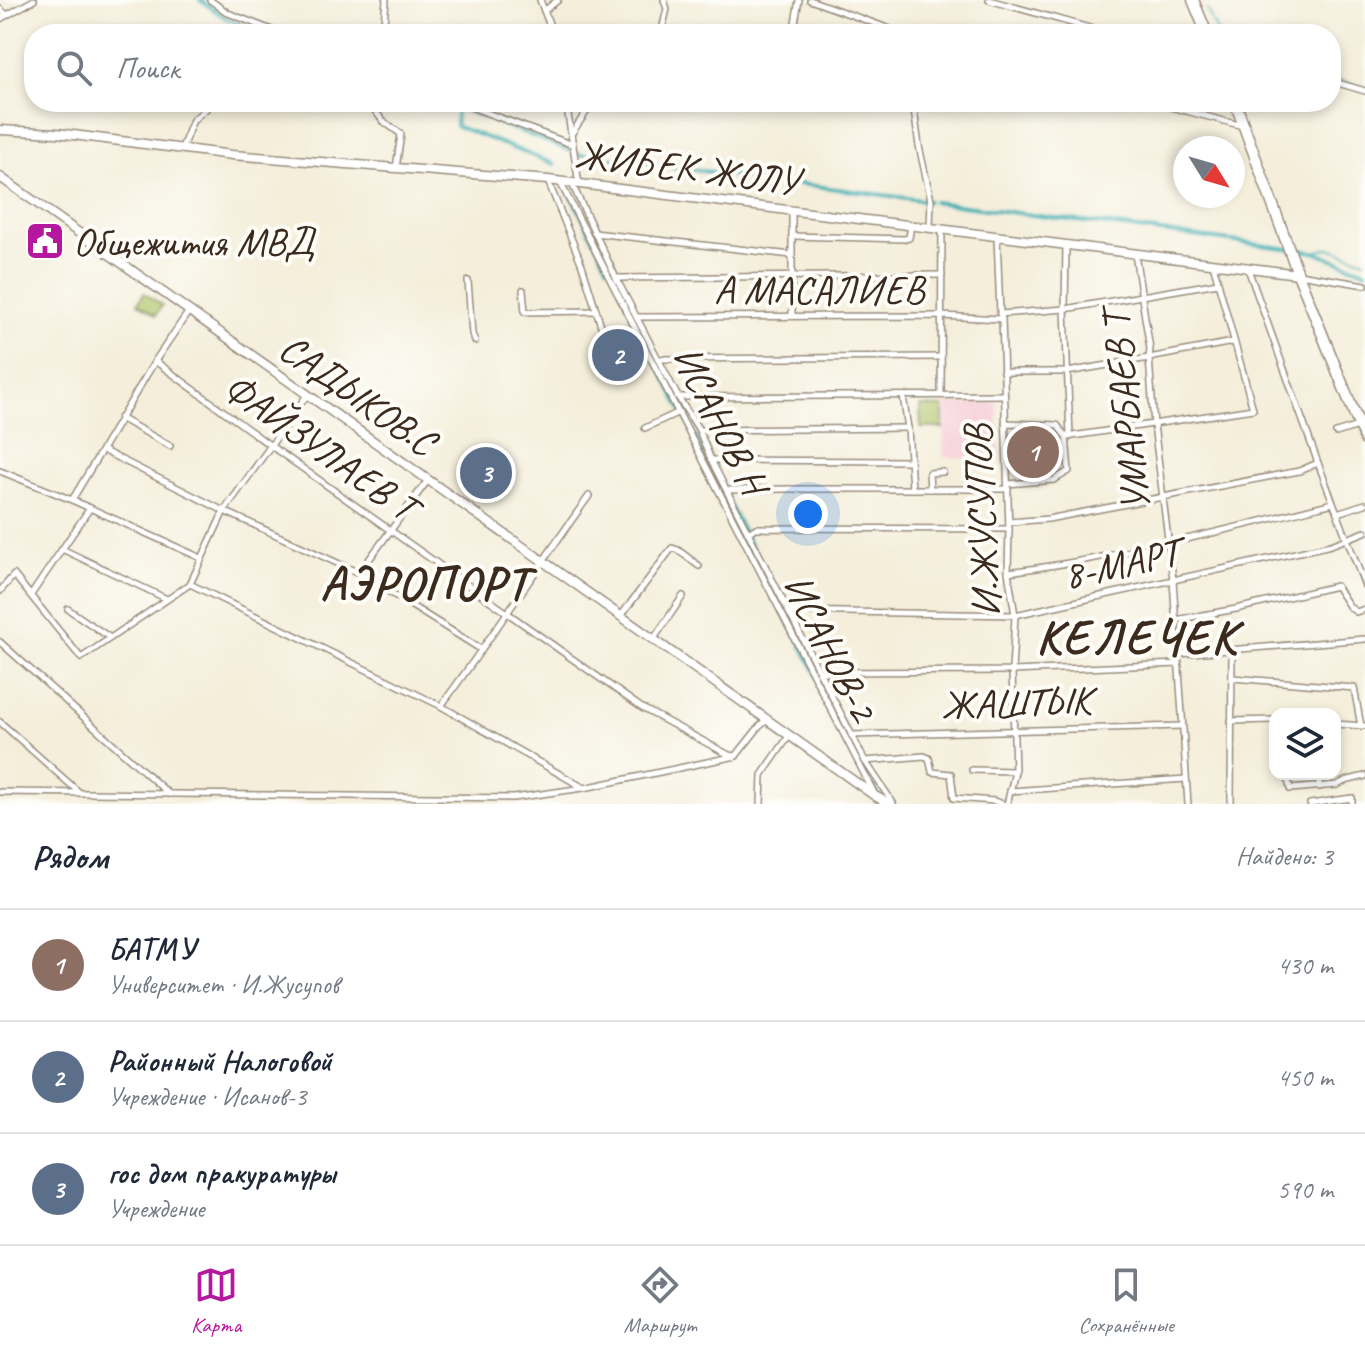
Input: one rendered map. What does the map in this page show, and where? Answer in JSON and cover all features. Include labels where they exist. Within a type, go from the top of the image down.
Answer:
[{"type":"highway","points":[[1193,0],[1203,24]]},
{"type":"highway","points":[[1239,112],[1299,276],[1365,440]]},
{"type":"main road","name":"ЖИБЕК ЖОЛУ","points":[[0,130],[57,133],[232,155],[548,180],[1299,276]]},
{"type":"main road","name":"САДЫКОВ.С","points":[[0,177],[876,797],[892,804]]},
{"type":"street","points":[[0,19],[34,0]]},
{"type":"street","points":[[210,0],[228,13],[256,24]]},
{"type":"street","points":[[384,24],[386,0]]},
{"type":"street","points":[[540,0],[549,24]]},
{"type":"street","points":[[544,11],[558,0]]},
{"type":"street","points":[[663,24],[667,9],[664,0]]},
{"type":"street","points":[[795,24],[799,0]]},
{"type":"street","points":[[810,0],[876,24]]},
{"type":"street","points":[[989,0],[1075,24]]},
{"type":"street","points":[[0,9],[7,15]]},
{"type":"street","points":[[1341,84],[1365,91]]},
{"type":"street","points":[[182,148],[193,120],[202,112]]},
{"type":"street","points":[[376,112],[401,134],[396,168]]},
{"type":"street","points":[[485,112],[573,145]]},
{"type":"street","name":"ИСАНОВ Н","points":[[568,112],[575,184],[594,233],[678,397],[699,430],[711,460],[851,735],[892,804]]},
{"type":"street","points":[[571,134],[586,112]]},
{"type":"street","points":[[914,112],[931,200],[930,227]]},
{"type":"street","points":[[1190,112],[1244,126]]},
{"type":"street","points":[[548,180],[582,265],[607,345]]},
{"type":"street","name":"ИСАНОВ-2","points":[[560,182],[876,797]]},
{"type":"street","points":[[792,210],[792,316]]},
{"type":"street","points":[[792,236],[904,239],[909,238],[911,224]]},
{"type":"street","points":[[941,396],[942,228]]},
{"type":"street","points":[[594,233],[792,255]]},
{"type":"street","name":"И.ЖУСУПОВ","points":[[997,235],[1008,486],[1008,572],[1015,615],[1012,671],[1014,771],[1005,804]]},
{"type":"street","points":[[727,490],[1008,486],[1054,480],[1069,471],[1066,244]]},
{"type":"street","name":"УМАРБАЕВ Т","points":[[1135,253],[1150,349],[1154,425],[1173,580],[1188,804]]},
{"type":"street","points":[[1068,437],[1253,409],[1213,263]]},
{"type":"street","points":[[1247,268],[1365,586]]},
{"type":"street","points":[[616,278],[942,275]]},
{"type":"street","name":"ЖИБЕК ЖОЛУ","points":[[1299,276],[1365,285]]},
{"type":"street","points":[[468,281],[475,341]]},
{"type":"street","name":"А МАСАЛИЕВ","points":[[637,317],[1001,316],[1065,309],[1218,283]]},
{"type":"street","points":[[523,290],[525,312],[596,311]]},
{"type":"street","points":[[72,500],[155,361],[189,311]]},
{"type":"street","points":[[1003,372],[1067,372],[1233,342]]},
{"type":"street","points":[[658,359],[941,357]]},
{"type":"street","name":"ФАЙЗУЛАЕВ Т","points":[[155,361],[642,708],[736,756]]},
{"type":"street","points":[[0,591],[14,575],[81,658],[190,584],[224,511],[307,395]]},
{"type":"street","points":[[678,397],[1004,395]]},
{"type":"street","points":[[903,396],[912,489]]},
{"type":"street","points":[[645,428],[679,412]]},
{"type":"street","points":[[120,418],[170,446]]},
{"type":"street","points":[[1005,423],[1057,425],[1068,437]]},
{"type":"street","points":[[1336,433],[1359,426]]},
{"type":"street","points":[[699,430],[908,428]]},
{"type":"street","points":[[102,450],[359,573],[482,650]]},
{"type":"street","points":[[711,460],[910,461]]},
{"type":"street","points":[[748,533],[756,528],[1009,526],[1299,471],[1318,463]]},
{"type":"street","points":[[0,471],[201,558]]},
{"type":"street","points":[[930,489],[929,473],[943,472]]},
{"type":"street","points":[[359,573],[428,480]]},
{"type":"street","points":[[441,706],[589,496]]},
{"type":"street","points":[[1008,572],[1168,543],[1333,503]]},
{"type":"street","points":[[1337,513],[1365,504]]},
{"type":"street","points":[[31,595],[90,508]]},
{"type":"street","name":"8-МАРТ","points":[[788,611],[1015,615],[1331,545],[1365,532]]},
{"type":"street","points":[[620,617],[672,548],[699,566]]},
{"type":"street","points":[[62,549],[168,599]]},
{"type":"street","points":[[190,584],[441,706],[584,788]]},
{"type":"street","points":[[1175,620],[1336,586],[1356,612],[1365,609]]},
{"type":"street","points":[[653,640],[683,596]]},
{"type":"street","points":[[68,609],[109,637]]},
{"type":"street","points":[[1179,654],[1365,639]]},
{"type":"street","points":[[0,642],[169,794]]},
{"type":"street","points":[[1231,804],[1232,650]]},
{"type":"street","points":[[819,672],[1012,671],[1179,664]]},
{"type":"street","points":[[1233,678],[1354,688],[1363,726],[1341,724]]},
{"type":"street","points":[[0,792],[514,798],[584,788],[736,756],[768,719]]},
{"type":"street","points":[[1231,721],[1269,720]]},
{"type":"street","points":[[0,722],[80,793]]},
{"type":"street","name":"ЖАШТЫК","points":[[851,735],[1182,726]]},
{"type":"street","points":[[761,804],[762,775],[789,735]]},
{"type":"street","points":[[865,761],[924,756],[929,758],[932,772],[951,774],[954,798],[1005,804]]},
{"type":"street","points":[[972,770],[1014,771]]},
{"type":"street","points":[[1288,780],[1290,789],[1337,785],[1365,776]]},
{"type":"street","points":[[1010,791],[1186,779]]},
{"type":"street","points":[[1319,780],[1319,787]]},
{"type":"street","points":[[1310,804],[1352,798],[1352,804]]},
{"type":"shaded area","points":[[997,402],[999,460],[943,457],[944,403]]},
{"type":"green space","points":[[144,293],[162,305],[156,315],[138,303]]},
{"type":"green space","points":[[920,406],[943,407],[943,428],[921,428]]},
{"type":"waterway","points":[[200,0],[227,19],[240,24]]},
{"type":"waterway","points":[[1207,10],[1213,24]]},
{"type":"waterway","points":[[1341,81],[1365,88]]},
{"type":"waterway","points":[[456,112],[456,126],[554,164]]},
{"type":"waterway","points":[[470,112],[571,151]]},
{"type":"waterway","points":[[577,153],[928,201]]},
{"type":"waterway","points":[[567,187],[608,267]]},
{"type":"waterway","points":[[934,202],[1314,252],[1365,271]]},
{"type":"waterway","points":[[1314,252],[1329,248],[1365,260]]},
{"type":"waterway","points":[[626,303],[709,462]]},
{"type":"waterway","points":[[715,474],[880,797]]},
{"type":"place","name":"Общежития МВД","points":[[45,241]]},
{"type":"place","name":"Районный Налоговой","points":[[618,355]]},
{"type":"place","name":"БАТМУ","points":[[1033,452]]},
{"type":"place","name":"гос дом пракуратуры","points":[[486,473]]},
{"type":"district","name":"АЭРОПОРТ","points":[[425,582]]},
{"type":"district","name":"КЕЛЕЧЕК","points":[[1137,636]]}]
